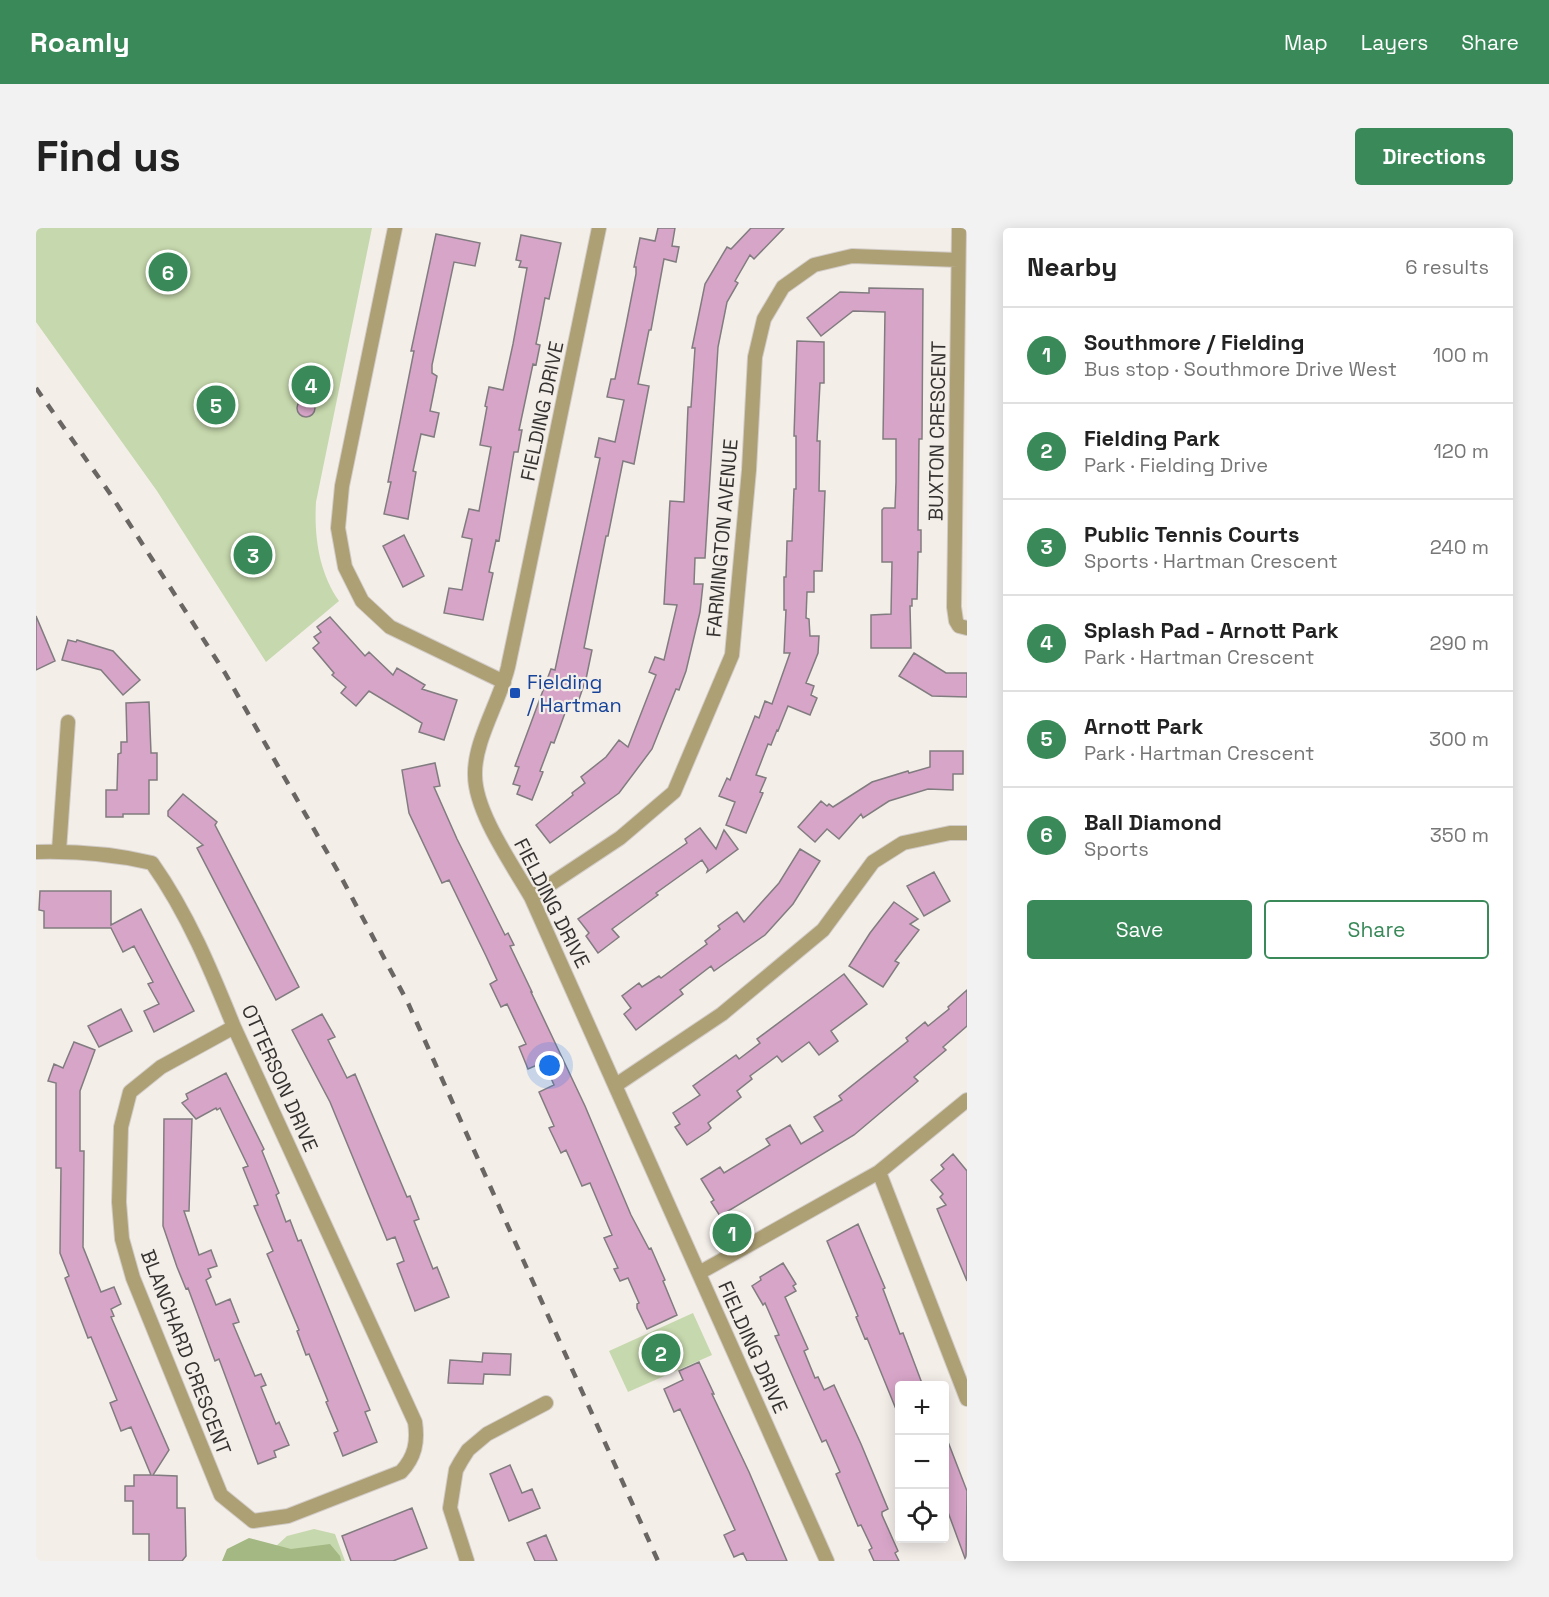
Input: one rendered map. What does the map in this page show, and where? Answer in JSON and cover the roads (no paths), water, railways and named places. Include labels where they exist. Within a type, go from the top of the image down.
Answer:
[{"type":"street","points":[[395,228],[342,486],[338,528],[345,567],[362,601],[390,627],[504,682]]},
{"type":"street","name":"FIELDING DRIVE","points":[[599,228],[504,682],[476,758],[474,776],[478,797],[494,833],[531,897],[827,1561]]},
{"type":"street","name":"BUXTON CRESCENT","points":[[959,228],[955,615],[959,626],[967,628]]},
{"type":"street","name":"FARMINGTON AVENUE","points":[[531,897],[620,838],[674,792],[732,655],[749,471],[755,357],[764,319],[783,287],[814,265],[852,256],[958,260]]},
{"type":"street","points":[[59,851],[68,722]]},
{"type":"street","points":[[616,1085],[722,1014],[823,930],[873,862],[903,843],[950,833],[967,833]]},
{"type":"street","name":"OTTERSON DRIVE","points":[[36,852],[59,851],[118,855],[152,862],[174,895],[208,962],[234,1028],[415,1420]]},
{"type":"street","name":"BLANCHARD CRESCENT","points":[[234,1028],[161,1067],[130,1092],[121,1127],[119,1202],[122,1239],[133,1278],[221,1496],[253,1521],[288,1516],[401,1472],[415,1449],[417,1432],[415,1420]]},
{"type":"street","points":[[699,1273],[879,1172],[967,1100]]},
{"type":"street","points":[[879,1172],[967,1399]]},
{"type":"street","points":[[467,1561],[450,1508],[456,1470],[460,1461],[468,1450],[487,1434],[546,1403]]},
{"type":"railway","points":[[36,388],[111,495],[225,673],[340,875],[408,1003],[658,1561]]},
{"type":"place","name":"Ball Diamond","points":[[168,272]]},
{"type":"place","name":"Splash Pad - Arnott Park","points":[[311,385]]},
{"type":"place","name":"Arnott Park","points":[[216,405]]},
{"type":"place","name":"Public Tennis Courts","points":[[253,555]]},
{"type":"place","name":"Fielding / Hartman","points":[[515,693]]},
{"type":"place","name":"Southmore / Fielding","points":[[732,1233]]},
{"type":"place","name":"Fielding Park","points":[[661,1353]]}]
